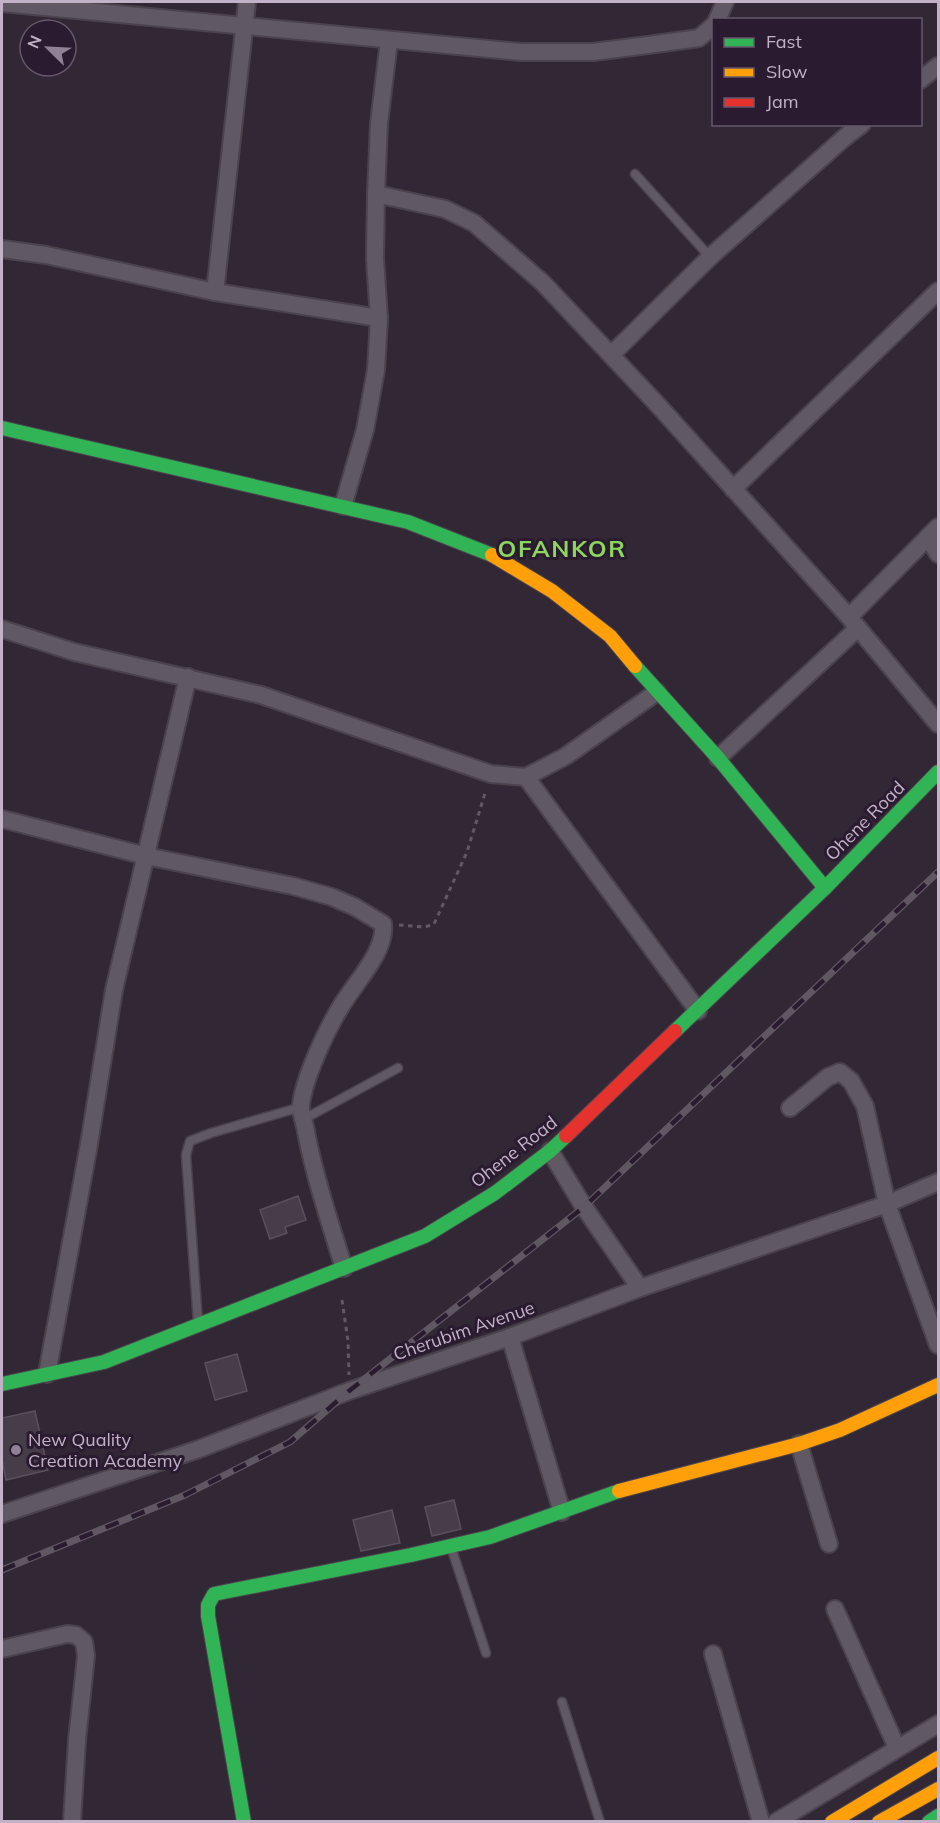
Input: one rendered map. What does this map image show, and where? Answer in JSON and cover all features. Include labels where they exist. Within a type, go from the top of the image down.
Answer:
[{"type":"main road","points":[[2,428],[408,522],[496,557],[552,591],[610,636],[657,692],[718,758],[825,888]]},
{"type":"main road","name":"Ohene Road","points":[[2,1384],[104,1362],[198,1326],[425,1236],[495,1192],[550,1151],[698,1011],[825,888],[939,772]]},
{"type":"main road","points":[[244,1821],[208,1616],[208,1605],[214,1594],[490,1537],[606,1496],[799,1444],[840,1430],[939,1385]]},
{"type":"main road","points":[[832,1821],[939,1758]]},
{"type":"main road","points":[[879,1821],[939,1790]]},
{"type":"main road","points":[[929,1821],[939,1816]]},
{"type":"street","points":[[215,292],[247,2]]},
{"type":"street","points":[[718,18],[725,2]]},
{"type":"street","points":[[2,3],[521,52],[594,52],[699,38],[712,27]]},
{"type":"street","points":[[342,506],[365,430],[376,370],[379,318],[375,258],[376,194],[379,123],[389,40]]},
{"type":"street","points":[[922,79],[939,66]]},
{"type":"street","points":[[610,355],[710,257],[859,126]]},
{"type":"street","points":[[376,194],[445,209],[474,223],[543,283],[853,622],[939,724]]},
{"type":"street","points":[[2,249],[46,255],[215,292],[379,318]]},
{"type":"street","points":[[733,489],[939,291]]},
{"type":"street","points":[[718,758],[853,622],[933,532]]},
{"type":"street","points":[[933,532],[939,554]]},
{"type":"street","points":[[2,648],[4,630],[75,652],[261,695],[491,774],[526,777],[566,756],[657,692]]},
{"type":"street","points":[[47,1374],[89,1144],[114,990],[188,677]]},
{"type":"street","points":[[526,777],[698,1011]]},
{"type":"street","points":[[2,819],[146,856],[293,886],[332,897],[356,907],[382,924],[384,934],[379,948],[340,1008],[318,1054],[304,1091],[302,1113],[312,1161],[344,1268]]},
{"type":"street","points":[[789,1108],[828,1077],[840,1072],[851,1081],[865,1106],[887,1204],[939,1346]]},
{"type":"street","points":[[550,1151],[640,1288]]},
{"type":"street","name":"Cherubim Avenue","points":[[2,1514],[199,1449],[349,1391],[510,1337],[640,1288],[887,1204],[939,1182]]},
{"type":"street","points":[[510,1337],[562,1512]]},
{"type":"street","points":[[799,1444],[829,1544]]},
{"type":"street","points":[[835,1609],[897,1748]]},
{"type":"street","points":[[2,1649],[67,1634],[76,1635],[84,1642],[86,1656],[77,1740],[72,1821]]},
{"type":"street","points":[[713,1654],[761,1821]]},
{"type":"street","points":[[776,1821],[939,1724]]},
{"type":"lane","points":[[636,174],[710,257]]},
{"type":"lane","points":[[198,1326],[186,1155],[190,1141],[211,1133],[302,1113],[398,1068]]},
{"type":"lane","points":[[451,1546],[486,1653]]},
{"type":"lane","points":[[562,1702],[600,1821]]},
{"type":"path","points":[[382,924],[424,927],[434,924],[467,852],[491,774]]},
{"type":"path","points":[[342,1300],[348,1341],[349,1391]]},
{"type":"building","points":[[298,1196],[306,1220],[285,1227],[287,1233],[270,1239],[260,1210]]},
{"type":"building","points":[[237,1354],[247,1391],[215,1400],[205,1363]]},
{"type":"building","points":[[35,1411],[48,1470],[6,1480],[2,1459],[2,1418]]},
{"type":"building","points":[[454,1500],[461,1529],[432,1536],[425,1507]]},
{"type":"building","points":[[392,1510],[400,1543],[361,1551],[353,1520]]},
{"type":"railway","points":[[2,1570],[185,1495],[290,1442],[349,1391],[584,1207],[938,872]]},
{"type":"traffic: fast","points":[[2,428],[408,522],[492,555]]},
{"type":"traffic: fast","points":[[635,666],[718,758],[825,888]]},
{"type":"traffic: fast","points":[[675,1031],[825,888],[938,772]]},
{"type":"traffic: fast","points":[[2,1384],[104,1362],[425,1236],[495,1193],[566,1136]]},
{"type":"traffic: fast","points":[[244,1822],[208,1616],[208,1605],[214,1594],[490,1537],[619,1491]]},
{"type":"traffic: fast","points":[[929,1822],[938,1816]]},
{"type":"traffic: slow","points":[[492,555],[552,591],[610,636],[635,666]]},
{"type":"traffic: slow","points":[[619,1491],[799,1444],[840,1430],[938,1385]]},
{"type":"traffic: slow","points":[[832,1822],[938,1758]]},
{"type":"traffic: slow","points":[[879,1822],[938,1789]]},
{"type":"traffic: jam","points":[[566,1136],[675,1031]]},
{"type":"place","name":"New Quality Creation Academy","points":[[16,1450]]},
{"type":"district","name":"OFANKOR","points":[[562,549]]}]
